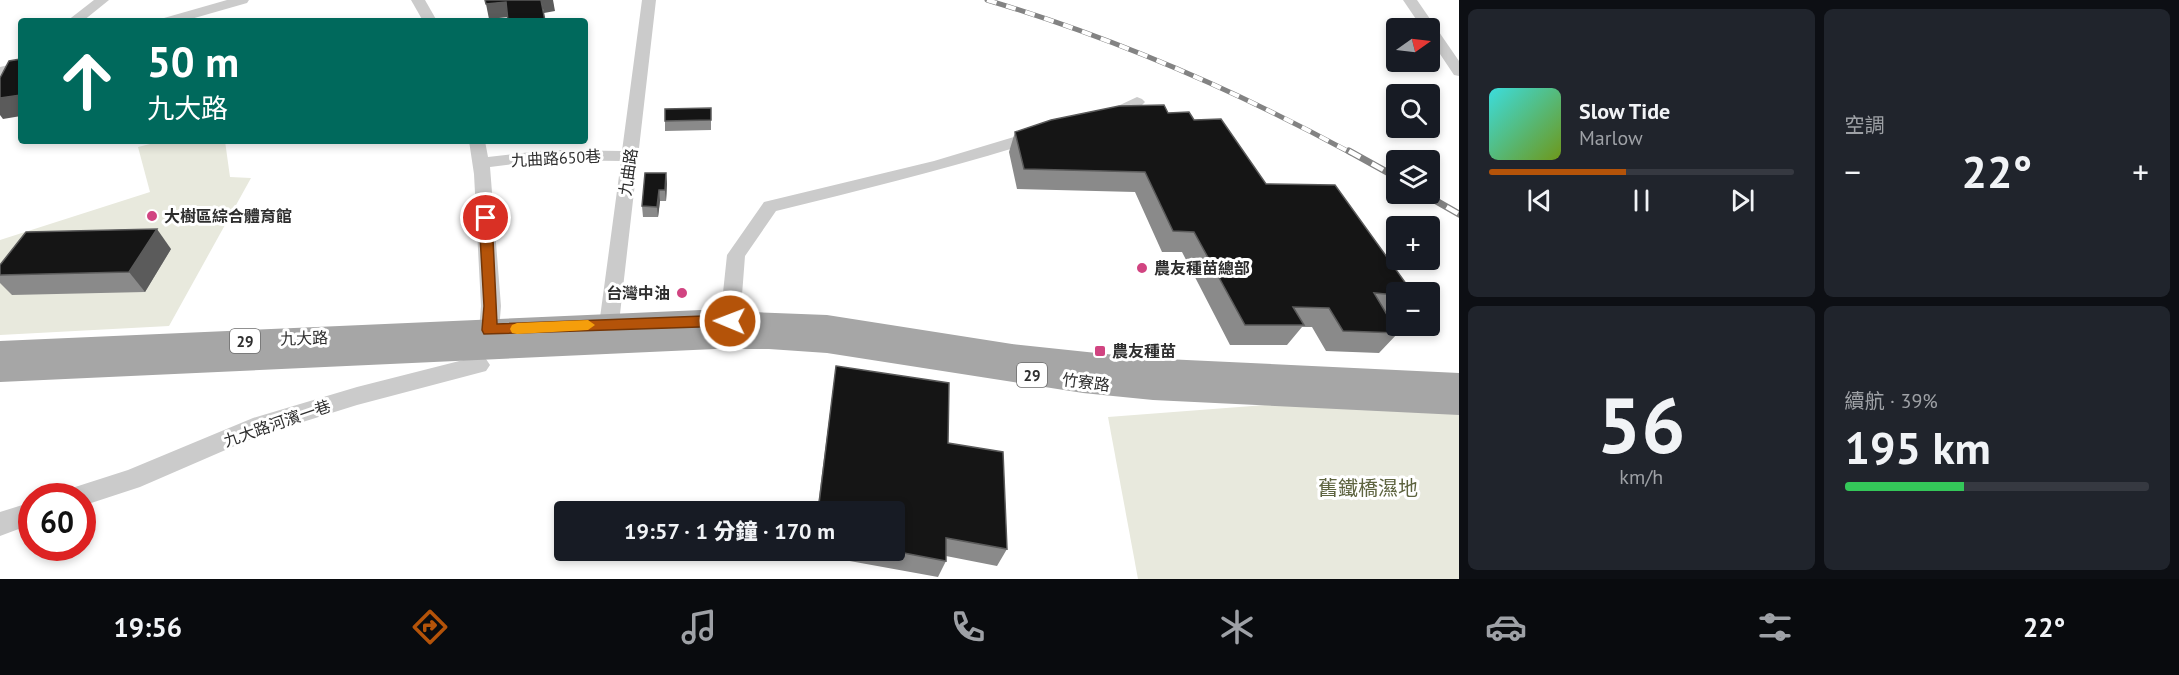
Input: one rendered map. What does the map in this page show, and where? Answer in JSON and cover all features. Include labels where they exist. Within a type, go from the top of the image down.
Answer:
[{"type":"main road","name":"竹寮路","points":[[608,334],[730,321],[827,325],[852,338],[1083,382],[1153,389],[1459,404]]},
{"type":"main road","name":"竹寮路","points":[[608,334],[715,339],[852,338],[1144,369],[1459,384]]},
{"type":"main road","name":"九大路","points":[[0,371],[483,349],[608,334]]},
{"type":"main road","name":"九大路","points":[[0,351],[483,349]]},
{"type":"street","points":[[78,18],[102,0]]},
{"type":"street","points":[[179,18],[242,0]]},
{"type":"street","points":[[418,0],[428,18]]},
{"type":"street","name":"九曲路","points":[[608,334],[649,0]]},
{"type":"street","points":[[1410,0],[1459,72]]},
{"type":"street","points":[[0,72],[18,67]]},
{"type":"street","points":[[1096,122],[1137,102]]},
{"type":"street","points":[[730,321],[736,255],[770,206],[892,178],[1049,132]]},
{"type":"street","points":[[478,144],[481,163],[491,306],[483,349]]},
{"type":"street","name":"九曲路650巷","points":[[481,163],[548,148],[630,156]]},
{"type":"street","name":"九大路河濱一巷","points":[[96,491],[132,479],[253,428],[357,396],[483,349]]},
{"type":"street","points":[[0,524],[18,518]]},
{"type":"green space","name":"大樹區綜合體育館","points":[[150,144],[225,144],[230,177],[251,178],[169,326],[0,335],[0,240],[150,192],[138,147]]},
{"type":"green space","name":"舊鐵橋濕地","points":[[1459,390],[1459,579],[1138,579],[1108,417]]},
{"type":"building","points":[[485,0],[541,0],[544,18],[508,18],[506,2],[486,4]]},
{"type":"building","points":[[18,60],[18,95],[0,98],[0,78],[9,61]]},
{"type":"building","points":[[1164,105],[1168,113],[1189,112],[1194,120],[1221,119],[1266,184],[1335,185],[1386,256],[1386,270],[1396,270],[1405,282],[1386,282],[1386,294],[1374,293],[1386,313],[1386,333],[1343,331],[1329,308],[1293,307],[1304,325],[1245,325],[1194,232],[1173,231],[1145,172],[1024,169],[1015,132],[1051,120],[1119,106]]},
{"type":"building","points":[[711,108],[711,120],[665,121],[665,109]]},
{"type":"building","points":[[645,173],[666,173],[665,190],[659,190],[657,207],[642,206]]},
{"type":"building","points":[[157,229],[129,272],[0,275],[0,265],[26,232]]},
{"type":"building","points":[[836,366],[949,383],[948,443],[1003,452],[1007,549],[946,538],[946,561],[905,553],[905,501],[819,501]]},
{"type":"railway","points":[[987,0],[1081,31],[1173,67],[1263,108],[1351,153]]},
{"type":"railway","points":[[1349,151],[1386,171]]},
{"type":"railway","points":[[1440,203],[1459,214]]},
{"type":"slow traffic","points":[[517,329],[588,325]]},
{"type":"place","name":"大樹區綜合體育館","points":[[152,216]]},
{"type":"place","name":"農友種苗總部","points":[[1142,268]]},
{"type":"place","name":"台灣中油","points":[[682,293]]},
{"type":"place","name":"農友種苗","points":[[1100,351]]},
{"type":"route","points":[[486,218],[491,306],[489,330],[701,320],[730,321]]}]
